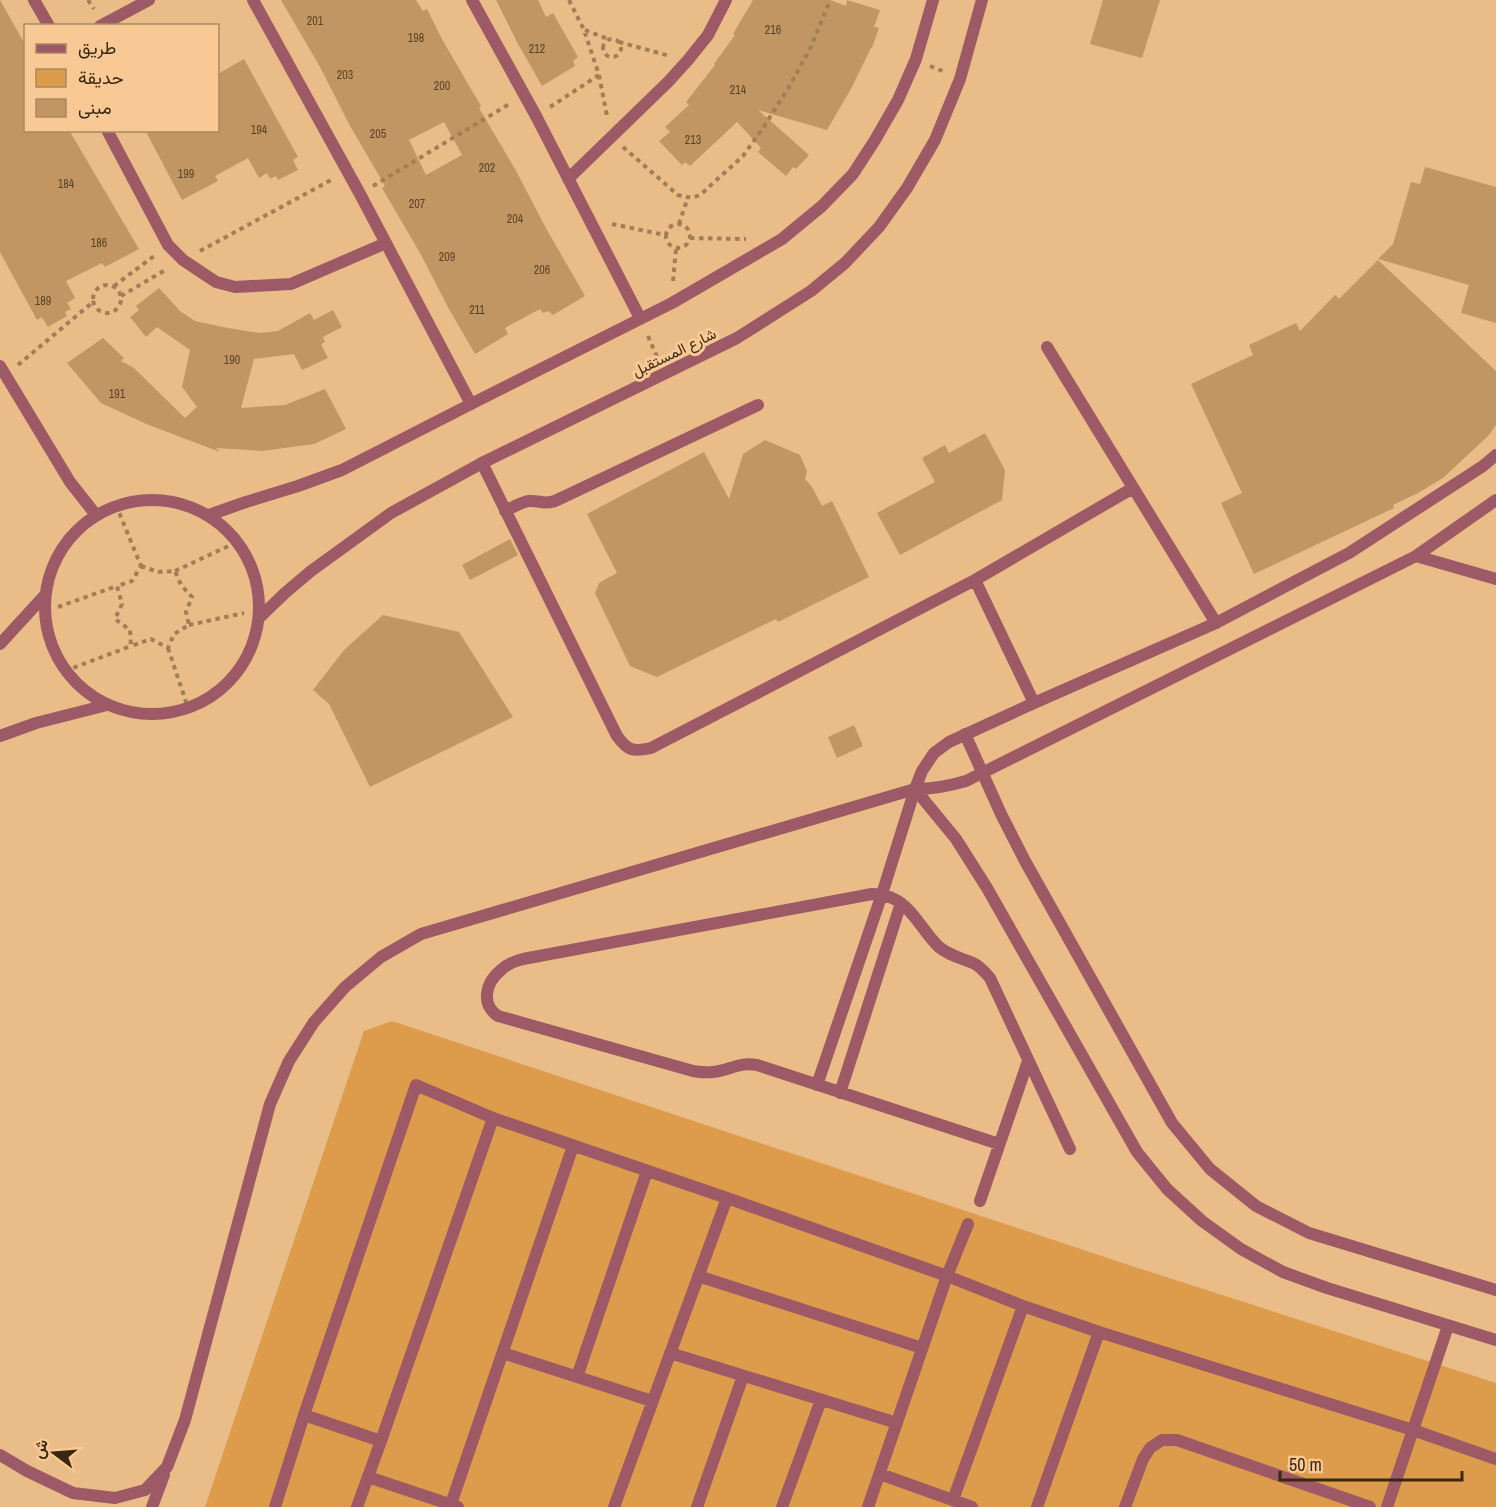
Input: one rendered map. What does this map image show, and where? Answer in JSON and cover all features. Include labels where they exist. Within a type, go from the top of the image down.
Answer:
[{"type":"street","points":[[34,0],[48,24]]},
{"type":"street","points":[[104,24],[149,0]]},
{"type":"street","points":[[253,0],[360,194],[471,404]]},
{"type":"street","points":[[472,0],[536,116],[640,318]]},
{"type":"street","points":[[568,179],[688,60],[708,35],[726,0]]},
{"type":"street","points":[[209,515],[342,470],[672,303],[782,239],[822,206],[853,174],[875,140],[898,100],[916,59],[933,0]]},
{"type":"street","name":"شارع المستقبل","points":[[259,614],[311,571],[391,513],[482,463],[736,338],[811,291],[845,263],[879,227],[907,188],[935,140],[960,79],[982,0]]},
{"type":"street","points":[[108,132],[168,245],[183,260],[216,282],[235,287],[291,284],[386,243]]},
{"type":"street","points":[[1047,347],[1216,622]]},
{"type":"street","points":[[3,370],[70,482],[96,514]]},
{"type":"street","points":[[505,512],[526,501],[543,503],[555,501],[758,405]]},
{"type":"street","points":[[817,1085],[915,789],[922,771],[934,753],[965,734],[1216,622],[1349,553],[1483,466],[1496,455]]},
{"type":"street","points":[[482,463],[617,736],[625,747],[637,751],[651,748],[975,580],[1133,488]]},
{"type":"street","points":[[140,500],[164,500],[187,505],[209,515],[224,527],[250,562],[257,586],[259,614],[254,641],[243,663],[228,682],[209,698],[188,708],[168,714],[147,715],[127,712],[107,705],[84,691],[65,671],[55,653],[48,633],[45,612],[45,595],[51,570],[62,549],[77,530],[96,514],[116,505],[140,500]]},
{"type":"street","points":[[152,1507],[185,1420],[270,1104],[289,1061],[314,1022],[345,987],[381,957],[422,934],[915,789],[932,789],[966,781],[1416,556],[1496,500]]},
{"type":"street","points":[[1416,556],[1496,579]]},
{"type":"street","points":[[975,580],[1034,703]]},
{"type":"street","points":[[0,644],[45,595]]},
{"type":"street","points":[[0,736],[36,723],[107,705]]},
{"type":"street","points":[[965,734],[1000,814],[1025,861],[1172,1123],[1210,1169],[1256,1206],[1309,1233],[1496,1290]]},
{"type":"street","points":[[915,789],[956,839],[987,888],[1137,1152],[1167,1189],[1202,1221],[1241,1250],[1283,1272],[1327,1288],[1496,1340]]},
{"type":"street","points":[[999,1144],[757,1065],[746,1063],[714,1072],[693,1071],[498,1016],[492,1012],[486,997],[492,979],[511,963],[523,959],[882,894],[901,903],[938,946],[949,954],[983,969],[990,978],[1070,1149]]},
{"type":"street","points":[[840,1092],[901,903]]},
{"type":"street","points":[[980,1201],[1028,1060]]},
{"type":"street","points":[[275,1507],[416,1085],[493,1118],[947,1276],[1023,1306],[1413,1430],[1496,1459]]},
{"type":"street","points":[[357,1507],[493,1118]]},
{"type":"street","points":[[368,1477],[455,1506],[503,1353],[573,1146]]},
{"type":"street","points":[[578,1377],[647,1171]]},
{"type":"street","points":[[614,1507],[727,1198]]},
{"type":"street","points":[[868,1507],[947,1276],[968,1224]]},
{"type":"street","points":[[698,1276],[922,1348]]},
{"type":"street","points":[[953,1500],[1023,1306]]},
{"type":"street","points":[[1388,1507],[1448,1326]]},
{"type":"street","points":[[1037,1507],[1099,1332]]},
{"type":"street","points":[[503,1353],[652,1401]]},
{"type":"street","points":[[670,1353],[897,1423]]},
{"type":"street","points":[[697,1507],[743,1376]]},
{"type":"street","points":[[782,1507],[821,1400]]},
{"type":"street","points":[[304,1415],[381,1441]]},
{"type":"street","points":[[1125,1507],[1143,1459],[1150,1448],[1162,1440],[1177,1440],[1370,1507]]},
{"type":"street","points":[[0,1455],[73,1493],[115,1498],[146,1490],[167,1467]]},
{"type":"street","points":[[880,1474],[972,1507]]},
{"type":"path","points":[[569,0],[584,30],[599,75],[611,137],[678,195],[688,197],[700,195],[742,156],[763,128],[811,47],[830,0]]},
{"type":"path","points":[[584,30],[608,39],[614,38],[619,42],[688,60]]},
{"type":"path","points":[[608,39],[602,48],[604,54],[609,57],[615,57],[620,53],[619,42]]},
{"type":"path","points":[[916,59],[960,79]]},
{"type":"path","points":[[536,116],[599,75]]},
{"type":"path","points":[[360,194],[524,95]]},
{"type":"path","points":[[122,296],[183,260],[347,171]]},
{"type":"path","points":[[679,224],[688,197]]},
{"type":"path","points":[[588,219],[665,235]]},
{"type":"path","points":[[679,224],[685,226],[690,238],[682,248],[676,249],[670,247],[665,235],[673,225],[679,224]]},
{"type":"path","points":[[690,238],[747,239]]},
{"type":"path","points":[[114,286],[168,245]]},
{"type":"path","points":[[672,303],[676,249]]},
{"type":"path","points":[[108,284],[119,290],[122,296],[114,312],[101,312],[93,302],[96,289],[108,284]]},
{"type":"path","points":[[3,370],[93,302]]},
{"type":"path","points":[[640,318],[664,374]]},
{"type":"path","points":[[116,505],[141,566],[158,572],[175,571],[237,542]]},
{"type":"path","points":[[45,612],[132,581],[141,566]]},
{"type":"path","points":[[175,571],[181,585],[192,597],[186,612],[189,625]]},
{"type":"path","points":[[117,586],[122,604],[115,619],[130,630],[131,646]]},
{"type":"path","points":[[188,708],[168,648],[174,634],[189,625],[259,614]]},
{"type":"path","points":[[65,671],[151,639],[168,648]]},
{"type":"green space","points":[[392,1021],[1138,1268],[1496,1383],[1496,1507],[205,1507],[364,1031]]},
{"type":"building","points":[[0,0],[24,42],[24,132],[70,132],[139,249],[105,267],[102,263],[66,281],[75,298],[67,303],[71,309],[65,312],[67,316],[48,327],[42,317],[37,320],[0,252]]},
{"type":"building","points":[[281,0],[416,0],[423,11],[427,9],[481,106],[479,108],[585,296],[553,315],[548,311],[543,313],[540,309],[505,328],[508,334],[475,354],[382,188],[385,186],[349,124],[320,67]],"holes":[[[444,122],[462,155],[426,175],[409,140]]]},
{"type":"building","points":[[496,0],[538,0],[546,17],[553,13],[578,57],[573,61],[575,66],[542,86]]},
{"type":"building","points":[[753,0],[830,0],[846,6],[847,0],[880,10],[874,27],[879,28],[872,48],[827,130],[758,110],[809,155],[796,169],[793,167],[786,176],[758,152],[761,148],[737,122],[690,166],[685,162],[682,165],[659,141],[670,132],[665,127],[689,105],[686,102],[735,35],[733,34]]},
{"type":"building","points":[[1103,0],[1160,0],[1142,58],[1090,44]]},
{"type":"building","points":[[244,59],[298,157],[293,160],[298,170],[278,180],[276,176],[270,179],[267,173],[259,178],[248,158],[215,176],[218,181],[182,200],[146,132],[219,132],[219,73]]},
{"type":"building","points":[[1425,167],[1496,187],[1496,323],[1461,313],[1469,285],[1378,259],[1393,244],[1411,182],[1420,184]]},
{"type":"building","points":[[1378,260],[1496,371],[1496,425],[1489,435],[1443,478],[1393,505],[1394,508],[1254,574],[1221,503],[1242,493],[1191,384],[1253,355],[1249,345],[1296,323],[1300,331],[1335,295],[1339,299]]},
{"type":"building","points":[[159,288],[180,311],[195,321],[260,333],[278,331],[310,313],[314,320],[333,310],[342,327],[323,337],[325,342],[321,344],[328,358],[302,370],[294,354],[254,359],[241,408],[285,405],[325,389],[346,429],[314,444],[262,451],[216,448],[220,452],[144,423],[101,403],[67,363],[103,338],[124,358],[121,361],[134,368],[185,418],[197,407],[182,387],[190,350],[157,327],[146,337],[130,317],[139,310],[136,306]]},
{"type":"building","points":[[985,433],[1005,470],[1002,500],[900,555],[877,513],[935,482],[922,458],[945,445],[949,453]]},
{"type":"building","points":[[765,440],[800,455],[807,471],[805,479],[822,506],[832,501],[869,577],[778,622],[776,619],[657,677],[630,666],[595,593],[599,583],[617,573],[587,514],[704,452],[729,499],[743,454]]},
{"type":"building","points":[[510,539],[518,555],[470,580],[462,565]]},
{"type":"building","points":[[383,615],[459,632],[513,717],[370,787],[329,704],[313,690],[344,650]]},
{"type":"building","points":[[854,725],[863,746],[837,758],[828,737]]}]
